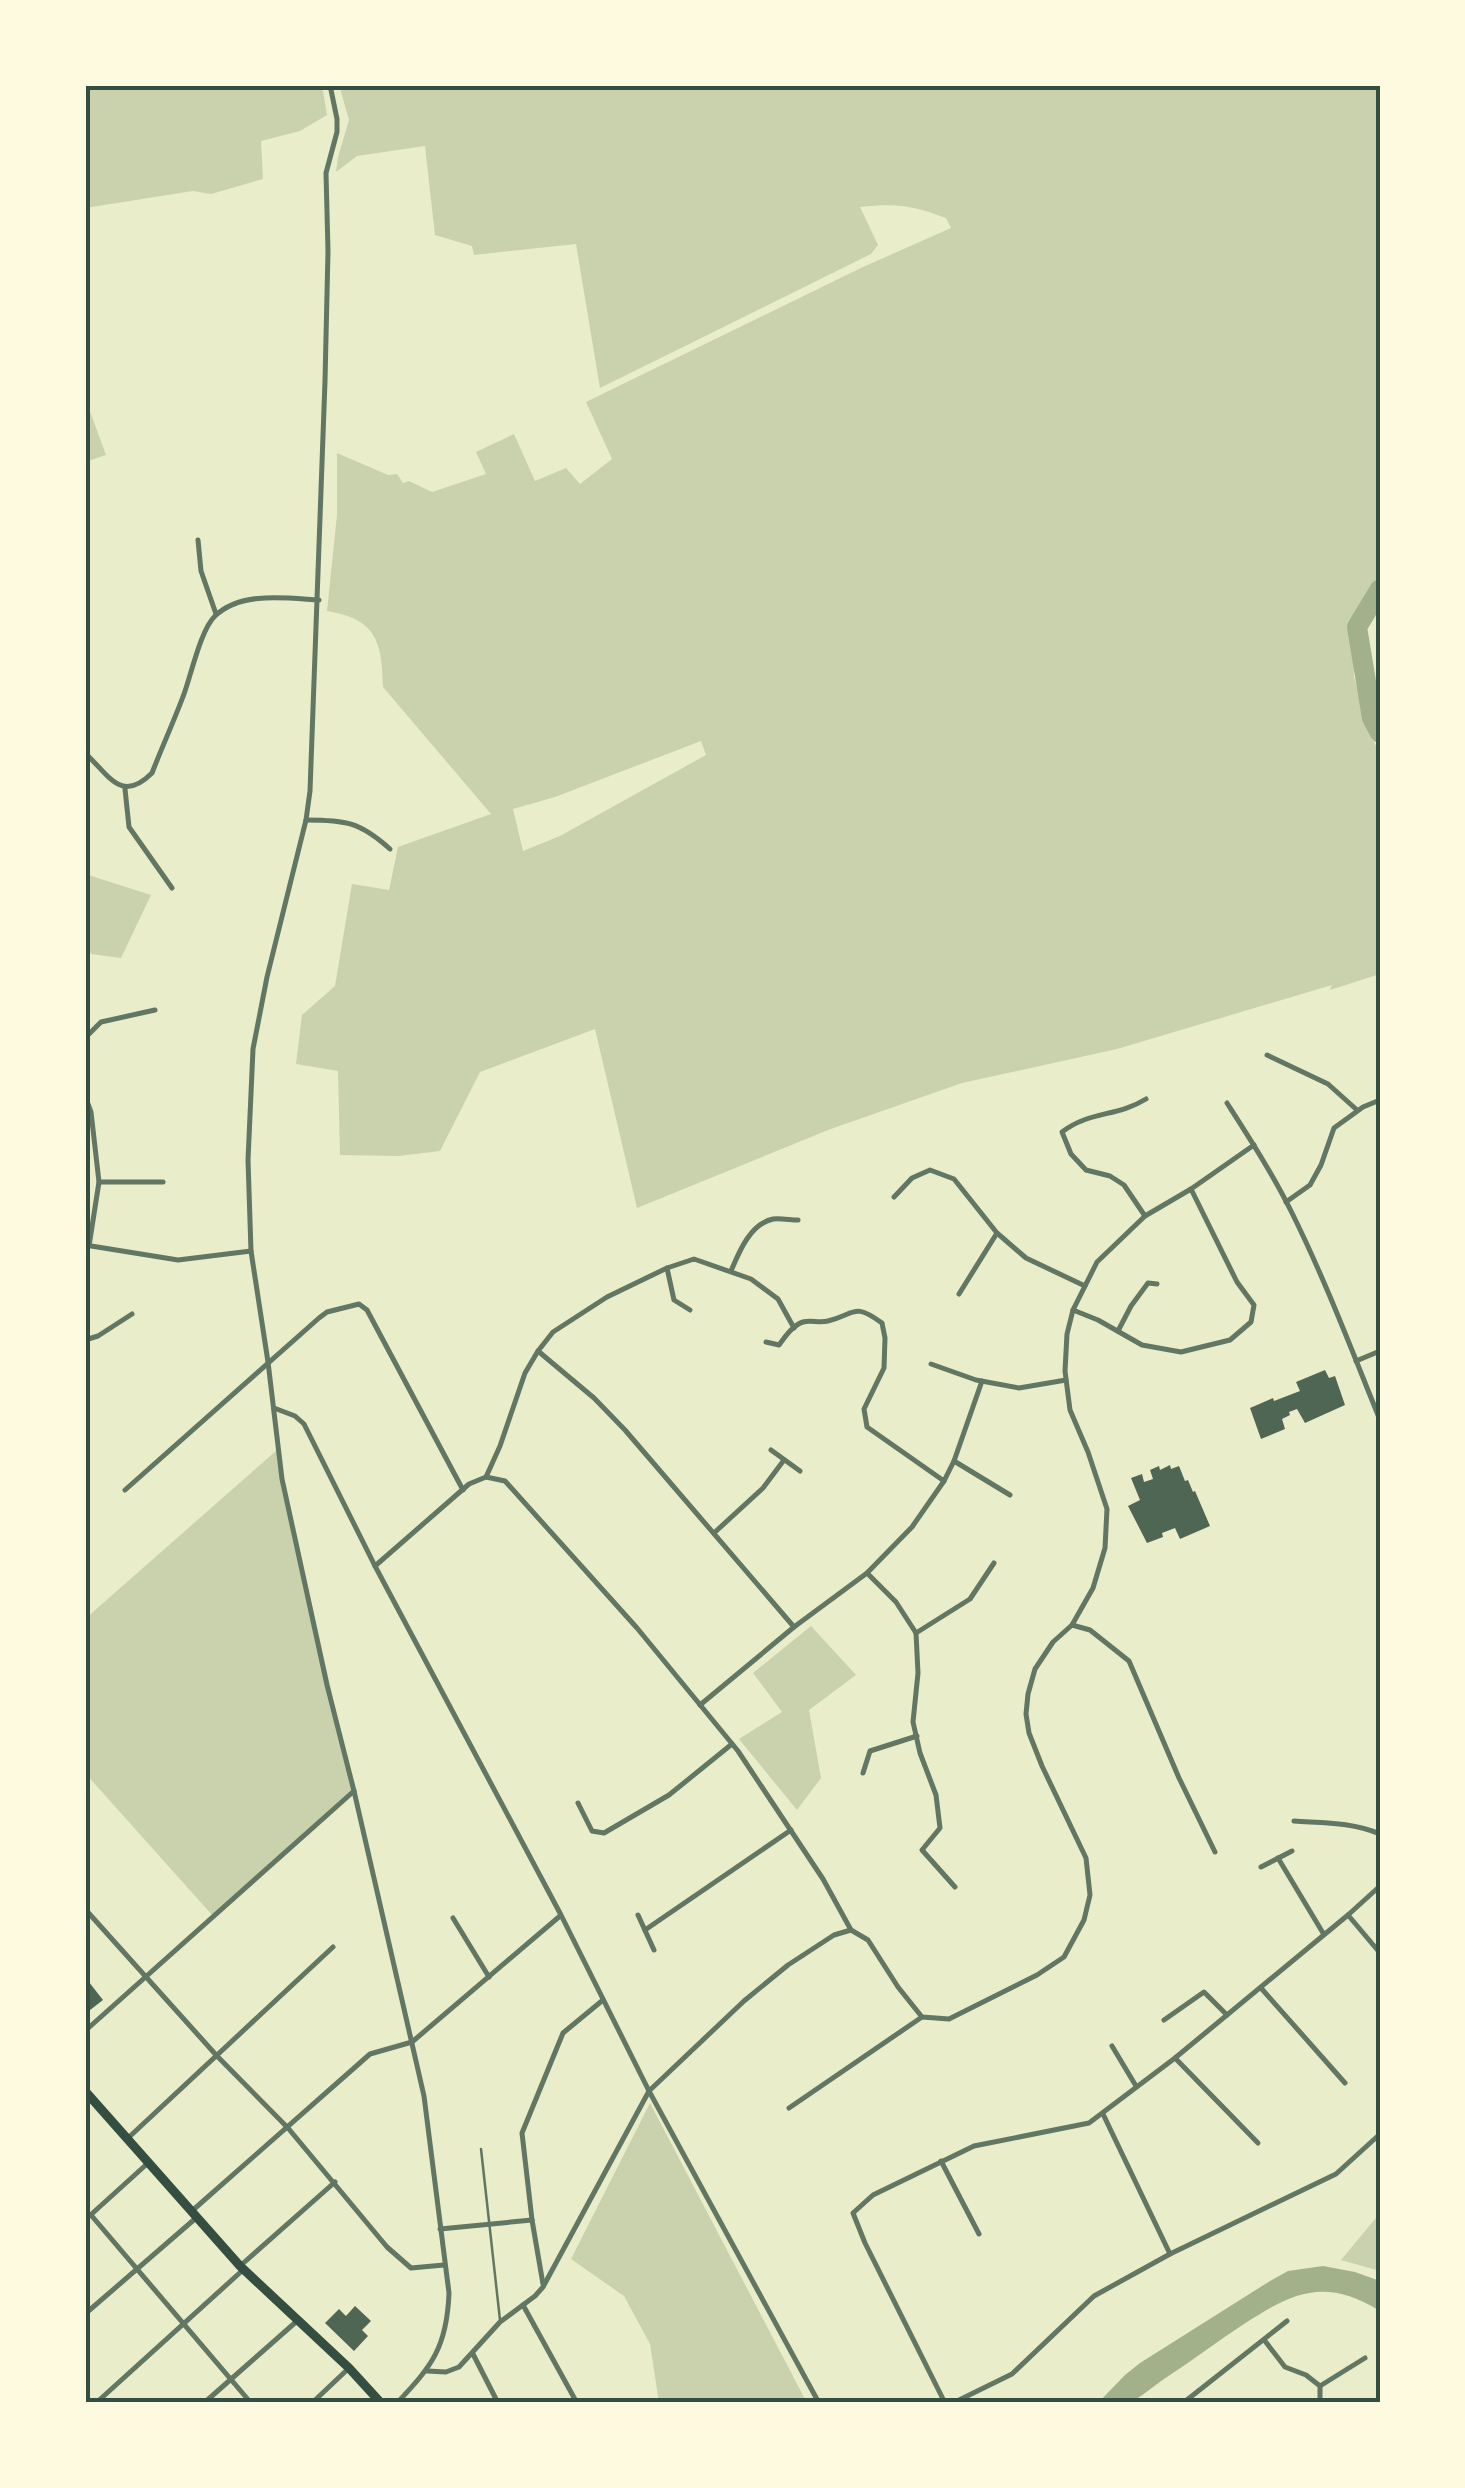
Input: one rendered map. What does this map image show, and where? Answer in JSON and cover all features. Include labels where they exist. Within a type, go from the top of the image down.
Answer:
[{"type":"main road","points":[[85,2091],[242,2268],[381,2403]]},
{"type":"street","points":[[330,85],[338,132],[326,173],[328,251],[319,600],[310,790],[253,1048],[248,1160],[251,1252],[282,1479],[424,2096],[449,2294],[448,2322],[435,2358],[396,2403]]},
{"type":"street","points":[[198,540],[201,571],[216,614]]},
{"type":"street","points":[[85,753],[118,785],[135,786],[152,773],[207,626],[216,614],[240,602],[271,598],[319,600]]},
{"type":"street","points":[[125,788],[129,827],[172,888]]},
{"type":"street","points":[[306,820],[368,828],[390,849]]},
{"type":"street","points":[[85,1038],[101,1022],[156,1010]]},
{"type":"street","points":[[1267,1055],[1328,1084],[1358,1111]]},
{"type":"street","points":[[85,1096],[91,1112],[99,1182],[87,1246],[178,1260],[251,1252]]},
{"type":"street","points":[[1145,1216],[1124,1185],[1110,1176],[1086,1170],[1072,1154],[1062,1132],[1077,1121],[1128,1110],[1146,1099]]},
{"type":"street","points":[[1286,1202],[1310,1185],[1334,1128],[1380,1100]]},
{"type":"street","points":[[1227,1103],[1286,1202],[1380,1420]]},
{"type":"street","points":[[789,2108],[922,2017],[949,2019],[1036,1975],[1064,1957],[1084,1920],[1090,1896],[1086,1858],[1042,1766],[1026,1714],[1035,1669],[1053,1642],[1072,1625],[1093,1588],[1105,1548],[1106,1509],[1070,1410],[1066,1380],[1072,1310],[1097,1262],[1145,1216],[1192,1189],[1254,1145]]},
{"type":"street","points":[[894,1197],[912,1178],[930,1170],[954,1179],[997,1233],[1026,1258],[1085,1286]]},
{"type":"street","points":[[99,1182],[163,1182]]},
{"type":"street","points":[[1072,1310],[1142,1344],[1181,1352],[1230,1340],[1251,1322],[1254,1306],[1237,1282],[1192,1189]]},
{"type":"street","points":[[731,1271],[753,1232],[770,1219],[798,1220]]},
{"type":"street","points":[[959,1294],[997,1233]]},
{"type":"street","points":[[375,1566],[463,1490],[486,1477],[525,1373],[538,1351],[553,1332],[606,1297],[667,1268],[694,1260],[751,1279],[778,1299],[794,1328]]},
{"type":"street","points":[[667,1268],[674,1300],[690,1310]]},
{"type":"street","points":[[1118,1331],[1148,1283],[1157,1284]]},
{"type":"street","points":[[126,1490],[327,1312],[359,1304],[367,1310],[463,1490]]},
{"type":"street","points":[[766,1342],[779,1345],[801,1322],[829,1321],[851,1311],[868,1314],[882,1323],[886,1338],[884,1368],[864,1409],[866,1427],[944,1481]]},
{"type":"street","points":[[85,1340],[132,1314]]},
{"type":"street","points":[[538,1351],[626,1430],[794,1627]]},
{"type":"street","points":[[1356,1360],[1380,1351]]},
{"type":"street","points":[[932,1364],[982,1381],[1019,1388],[1066,1380]]},
{"type":"street","points":[[700,1705],[867,1572],[912,1527],[954,1461],[982,1381]]},
{"type":"street","points":[[274,1408],[296,1416],[304,1424],[649,2091],[819,2403]]},
{"type":"street","points":[[771,1450],[800,1471]]},
{"type":"street","points":[[714,1533],[763,1488],[784,1460]]},
{"type":"street","points":[[954,1461],[1010,1495]]},
{"type":"street","points":[[486,1477],[505,1481],[527,1503],[732,1744],[824,1879],[850,1930],[868,1940],[922,2017]]},
{"type":"street","points":[[916,1633],[970,1599],[994,1564]]},
{"type":"street","points":[[867,1572],[896,1602],[916,1633],[918,1674],[913,1722],[936,1795],[940,1828],[922,1850],[955,1887]]},
{"type":"street","points":[[1072,1625],[1090,1630],[1129,1661],[1214,1852]]},
{"type":"street","points":[[863,1773],[870,1750],[916,1736]]},
{"type":"street","points":[[578,1803],[592,1831],[604,1833],[670,1794],[732,1744]]},
{"type":"street","points":[[85,2030],[354,1790]]},
{"type":"street","points":[[1294,1821],[1345,1824],[1380,1834]]},
{"type":"street","points":[[645,1930],[790,1830]]},
{"type":"street","points":[[1262,1866],[1292,1851]]},
{"type":"street","points":[[1278,1858],[1324,1933]]},
{"type":"street","points":[[1380,1886],[1175,2058],[1089,2123],[974,2146],[873,2195],[853,2213],[949,2403],[1012,2374],[1094,2296],[1170,2254],[1336,2174],[1380,2134]]},
{"type":"street","points":[[85,1909],[217,2056],[288,2128],[388,2247],[411,2268],[444,2265]]},
{"type":"street","points":[[85,2314],[370,2054],[412,2042],[561,1915]]},
{"type":"street","points":[[638,1915],[654,1950]]},
{"type":"street","points":[[1348,1916],[1380,1953]]},
{"type":"street","points":[[453,1918],[489,1976]]},
{"type":"street","points":[[427,2371],[446,2372],[460,2367],[500,2322],[543,2288],[649,2091],[788,1965],[850,1930]]},
{"type":"street","points":[[127,2139],[333,1947]]},
{"type":"street","points":[[1260,1988],[1345,2083]]},
{"type":"street","points":[[1164,2020],[1204,1992],[1226,2015]]},
{"type":"street","points":[[543,2288],[522,2132],[563,2033],[603,2000]]},
{"type":"street","points":[[1112,2046],[1137,2087]]},
{"type":"street","points":[[1175,2058],[1258,2143]]},
{"type":"street","points":[[1103,2114],[1170,2254]]},
{"type":"street","points":[[940,2160],[978,2234]]},
{"type":"street","points":[[148,2164],[88,2218],[252,2403]]},
{"type":"street","points":[[96,2403],[335,2182]]},
{"type":"street","points":[[440,2229],[532,2220]]},
{"type":"street","points":[[523,2304],[577,2403]]},
{"type":"street","points":[[204,2403],[296,2321]]},
{"type":"street","points":[[1183,2403],[1287,2322]]},
{"type":"street","points":[[1264,2341],[1285,2367],[1320,2386]]},
{"type":"street","points":[[473,2354],[498,2403]]},
{"type":"street","points":[[1320,2386],[1365,2358]]},
{"type":"street","points":[[312,2403],[349,2368]]},
{"type":"street","points":[[1320,2386],[1320,2403]]},
{"type":"street","points":[[973,2393],[978,2403]]},
{"type":"lane","points":[[480,2149],[500,2322]]},
{"type":"shaded area","points":[[85,85],[322,85],[327,115],[300,131],[261,141],[263,179],[211,194],[193,191],[85,208]]},
{"type":"shaded area","points":[[339,85],[1380,85],[1380,585],[1365,602],[1353,626],[1354,677],[1369,733],[1380,753],[1380,974],[1117,1049],[962,1083],[828,1130],[637,1208],[595,1029],[480,1072],[440,1151],[398,1156],[340,1155],[338,1071],[296,1064],[302,1015],[335,986],[352,884],[389,890],[398,847],[491,814],[383,687],[378,645],[366,626],[327,611],[337,515],[337,453],[388,475],[397,474],[403,483],[409,481],[432,492],[486,474],[476,452],[514,434],[535,481],[566,468],[580,484],[612,459],[586,402],[951,228],[946,218],[913,208],[860,207],[878,245],[871,254],[600,388],[576,244],[474,255],[472,246],[435,235],[425,146],[357,156],[336,172],[349,120]],"holes":[[[701,741],[706,755],[560,836],[523,851],[513,809],[555,797]]]},
{"type":"shaded area","points":[[85,398],[106,455],[85,462]]},
{"type":"shaded area","points":[[85,874],[151,895],[121,958],[91,954],[85,941]]},
{"type":"shaded area","points":[[277,1450],[354,1791],[213,1916],[85,1773],[85,1619]]},
{"type":"shaded area","points":[[811,1626],[856,1675],[809,1710],[821,1778],[797,1810],[739,1739],[782,1712],[753,1673]]},
{"type":"shaded area","points":[[650,2103],[807,2403],[659,2403],[650,2344],[624,2296],[571,2259]]},
{"type":"shaded area","points":[[1380,2213],[1380,2271],[1341,2260]]},
{"type":"shaded area","points":[[1323,2266],[1380,2281],[1380,2311],[1342,2294],[1294,2297],[1244,2324],[1132,2402],[1098,2403],[1140,2363],[1270,2281],[1288,2271]]},
{"type":"building","points":[[1325,1370],[1329,1378],[1335,1376],[1345,1405],[1305,1423],[1297,1409],[1289,1412],[1282,1419],[1285,1429],[1261,1439],[1250,1408],[1300,1391],[1296,1382]]},
{"type":"building","points":[[1170,1465],[1171,1469],[1179,1466],[1210,1526],[1180,1539],[1175,1528],[1147,1543],[1128,1506],[1140,1500],[1131,1478],[1142,1474],[1144,1482],[1153,1479],[1150,1470]]},
{"type":"building","points":[[85,1977],[103,2000],[85,2014]]},
{"type":"building","points":[[355,2306],[371,2321],[362,2330],[368,2336],[354,2351],[325,2323],[339,2309],[346,2316]]},
{"type":"waterway","points":[[1380,589],[1357,627],[1372,718],[1380,733]]}]
